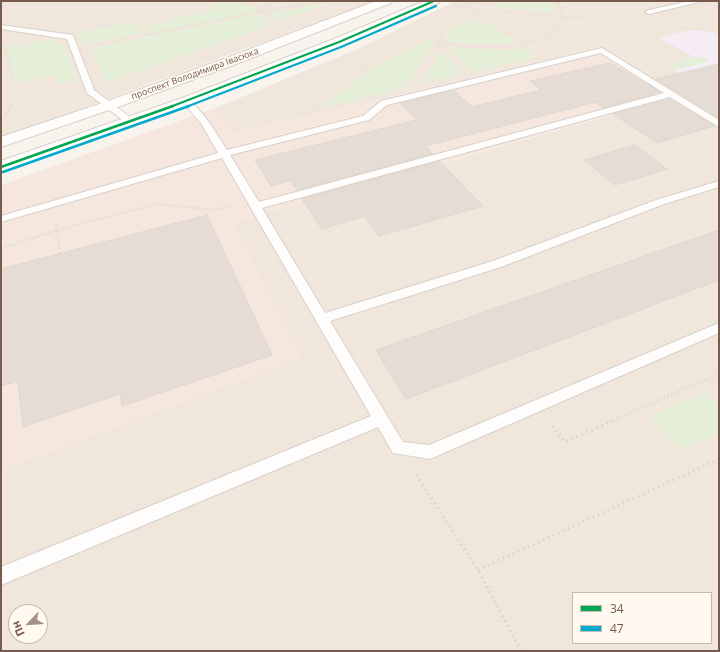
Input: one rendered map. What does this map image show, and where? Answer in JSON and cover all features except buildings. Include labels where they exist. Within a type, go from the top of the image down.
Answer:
[{"type":"main road","name":"проспект Володимира Івасюка","points":[[1,142],[110,105],[301,35],[387,1]]},
{"type":"main road","name":"проспект Володимира Івасюка","points":[[1,167],[187,101],[339,42],[434,1]]},
{"type":"lane","points":[[648,12],[700,1]]},
{"type":"lane","points":[[1,27],[70,37],[90,91],[131,122]]},
{"type":"lane","points":[[1,219],[224,154],[366,118],[384,103],[602,50],[719,124]]},
{"type":"lane","points":[[254,203],[671,94]]},
{"type":"lane","points":[[187,101],[206,124],[323,318],[398,448],[430,452],[719,328]]},
{"type":"lane","points":[[323,318],[497,264],[660,202],[719,184]]},
{"type":"lane","points":[[1,576],[380,418]]},
{"type":"path","points":[[251,1],[276,27]]},
{"type":"path","points":[[261,11],[274,1]]},
{"type":"path","points":[[411,96],[439,43],[445,28],[459,6],[479,1]]},
{"type":"path","points":[[554,1],[559,4]]},
{"type":"path","points":[[439,43],[508,47],[547,38],[558,28],[562,16],[559,4],[560,1]]},
{"type":"path","points":[[75,49],[261,11],[322,2]]},
{"type":"path","points":[[459,6],[474,11],[526,44]]},
{"type":"path","points":[[474,11],[636,22]]},
{"type":"path","points":[[84,30],[137,20],[145,35]]},
{"type":"path","points":[[414,29],[430,36]]},
{"type":"path","points":[[306,114],[402,38]]},
{"type":"path","points":[[439,43],[475,81]]},
{"type":"path","points":[[4,118],[17,95],[5,44]]},
{"type":"path","points":[[1,248],[57,230],[158,204],[214,210],[254,203]]},
{"type":"path","points":[[538,406],[565,442],[719,374]]},
{"type":"path","points":[[398,448],[478,570],[521,651]]},
{"type":"path","points":[[478,570],[719,459]]},
{"type":"shaded area","points":[[1,1],[375,1],[1,138]]},
{"type":"shaded area","points":[[456,1],[719,1],[719,651],[1,651],[1,470],[301,357],[233,222],[679,96],[600,47],[233,134],[215,108],[353,51]]},
{"type":"shaded area","points":[[694,29],[719,33],[719,96],[666,65],[694,57],[659,38]]},
{"type":"shaded area","points":[[600,47],[679,95],[233,222],[301,357],[1,470],[1,185],[215,108],[234,134]]},
{"type":"green space","points":[[210,1],[248,1],[243,4],[244,6],[253,6],[256,10],[251,13],[150,33],[146,27],[173,21],[171,18],[217,9]]},
{"type":"green space","points":[[503,1],[546,1],[554,5],[555,12],[491,8]]},
{"type":"green space","points":[[330,3],[278,22],[270,13]]},
{"type":"green space","points":[[260,14],[270,26],[106,82],[92,48]]},
{"type":"green space","points":[[468,20],[488,23],[518,42],[505,44],[471,44],[447,41],[452,29]]},
{"type":"green space","points":[[134,22],[142,34],[84,45],[78,32]]},
{"type":"green space","points":[[51,39],[64,46],[76,77],[73,81],[59,84],[56,75],[15,83],[7,47]]},
{"type":"green space","points":[[432,39],[434,40],[407,87],[322,108],[373,67]]},
{"type":"green space","points":[[448,46],[473,49],[512,50],[525,48],[536,57],[473,72]]},
{"type":"green space","points":[[441,50],[462,74],[423,83]]},
{"type":"green space","points":[[701,56],[710,61],[675,70],[666,65]]},
{"type":"green space","points":[[705,392],[719,406],[719,433],[680,450],[650,416]]},
{"type":"transit line","name":"34","points":[[1,167],[187,101],[339,42],[434,1]]},
{"type":"transit line","name":"47","points":[[3,172],[189,106],[341,47],[436,6]]}]
